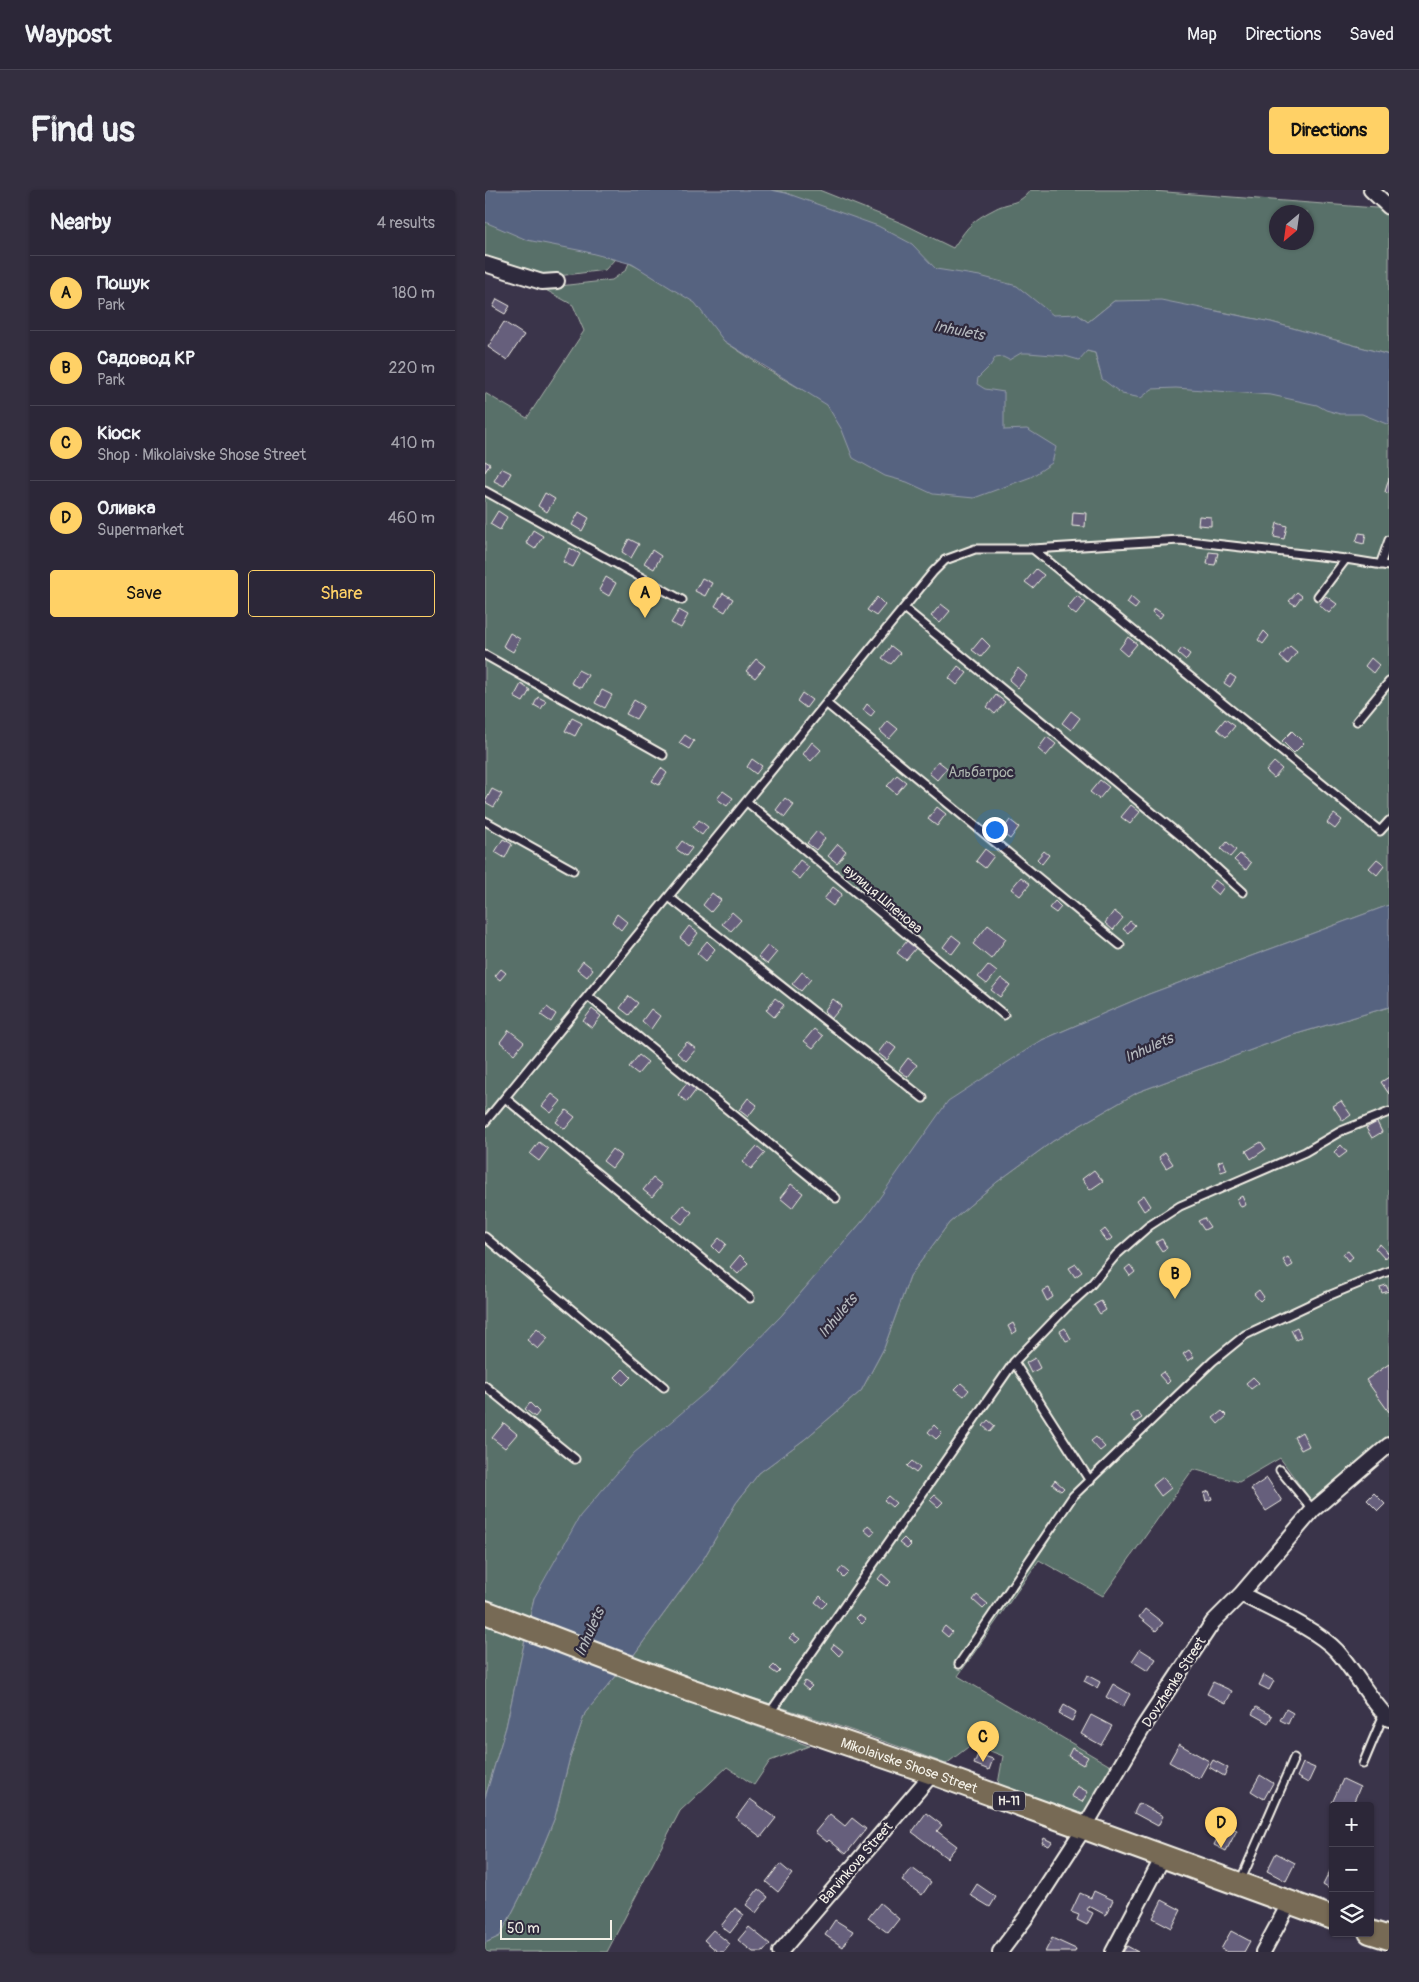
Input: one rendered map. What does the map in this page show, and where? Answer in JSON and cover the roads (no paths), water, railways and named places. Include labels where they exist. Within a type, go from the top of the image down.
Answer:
[{"type":"main road","name":"Mikolaivske Shose Street","points":[[485,1612],[684,1688],[933,1773],[1329,1917]]},
{"type":"main road","points":[[1374,1933],[1389,1938]]},
{"type":"street","points":[[1371,190],[1389,207]]},
{"type":"street","points":[[485,264],[542,282],[557,281]]},
{"type":"street","name":"Dovzhenka Street","points":[[1000,1952],[1027,1916],[1084,1828],[1145,1726],[1213,1622],[1241,1594],[1313,1510],[1389,1446]]},
{"type":"street","points":[[1241,1594],[1295,1622],[1336,1650],[1387,1717]]},
{"type":"street","name":"Barvinkova Street","points":[[780,1952],[933,1773]]},
{"type":"street","points":[[1113,1952],[1163,1856]]},
{"type":"street","points":[[1263,1952],[1290,1902]]},
{"type":"lane","points":[[485,491],[682,600]]},
{"type":"lane","points":[[485,1122],[905,609],[933,572],[945,560],[957,554],[975,549],[1033,549],[1180,540],[1346,559],[1389,566]]},
{"type":"lane","points":[[1380,565],[1389,540]]},
{"type":"lane","points":[[1033,549],[1380,832],[1389,821]]},
{"type":"lane","points":[[1318,596],[1346,559]]},
{"type":"lane","points":[[905,609],[1188,842],[1243,892]]},
{"type":"lane","points":[[485,655],[663,755]]},
{"type":"lane","points":[[1357,721],[1389,682]]},
{"type":"lane","points":[[827,704],[1120,945]]},
{"type":"lane","name":"вулиця Шпенова","points":[[747,802],[1004,1015]]},
{"type":"lane","points":[[485,821],[573,870]]},
{"type":"lane","points":[[669,897],[923,1098]]},
{"type":"lane","points":[[588,996],[836,1198]]},
{"type":"lane","points":[[505,1098],[750,1298]]},
{"type":"lane","points":[[767,1716],[1014,1362],[1090,1286],[1116,1255],[1149,1226],[1180,1206],[1305,1152],[1341,1131],[1389,1112]]},
{"type":"lane","points":[[485,1237],[664,1387]]},
{"type":"lane","points":[[959,1664],[1073,1496],[1213,1361],[1245,1335],[1389,1270]]},
{"type":"lane","points":[[1014,1362],[1090,1480]]},
{"type":"lane","points":[[485,1386],[575,1459]]},
{"type":"lane","points":[[1280,1470],[1313,1510]]},
{"type":"lane","points":[[1363,1764],[1387,1717]]},
{"type":"lane","points":[[1239,1884],[1294,1758]]},
{"type":"water","name":"Inhulets","points":[[485,190],[771,190],[786,193],[878,226],[912,244],[936,269],[980,276],[1017,286],[1053,315],[1077,314],[1088,322],[1114,301],[1161,300],[1271,322],[1389,355],[1389,425],[1362,414],[1340,414],[1317,405],[1271,395],[1176,388],[1152,389],[1141,398],[1122,394],[1102,379],[1095,353],[1087,351],[1079,360],[1065,356],[1021,353],[1009,360],[1003,357],[995,358],[978,378],[977,384],[985,389],[1004,392],[1004,430],[1027,429],[1056,447],[1052,463],[1031,477],[974,498],[933,494],[907,482],[885,476],[853,458],[842,430],[827,405],[724,341],[695,303],[632,264],[583,251],[527,240],[485,222]]},
{"type":"water","name":"Inhulets","points":[[1389,905],[1389,1007],[1286,1037],[1138,1092],[1053,1141],[997,1182],[949,1223],[910,1276],[884,1348],[861,1391],[805,1439],[759,1473],[736,1503],[701,1563],[633,1656],[585,1713],[569,1761],[555,1817],[530,1878],[500,1936],[485,1943],[485,1798],[506,1727],[534,1598],[580,1516],[634,1453],[712,1387],[782,1315],[866,1217],[948,1101],[1042,1040],[1149,994]]},
{"type":"place","name":"Пошук","points":[[645,618]]},
{"type":"place","name":"Садовод КР","points":[[1175,1299]]},
{"type":"place","name":"Кіоск","points":[[983,1762]]},
{"type":"place","name":"Оливка","points":[[1221,1848]]},
{"type":"park label","name":"Альбатрос","points":[[981,772]]}]
